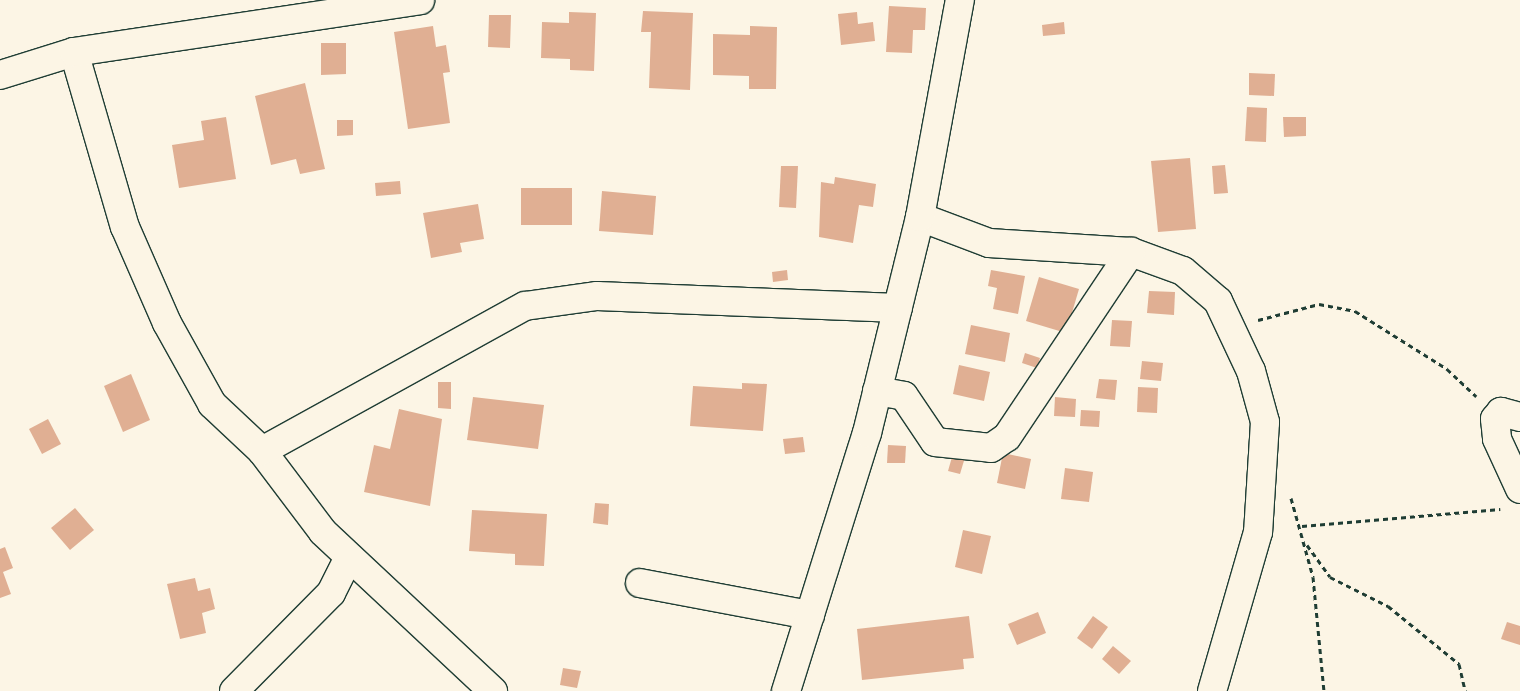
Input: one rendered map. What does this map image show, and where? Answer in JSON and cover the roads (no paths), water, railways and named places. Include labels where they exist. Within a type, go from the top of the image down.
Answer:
[{"type":"street","points":[[0,75],[74,52],[420,0]]},
{"type":"street","points":[[786,691],[877,391],[898,308],[920,217],[960,0]]},
{"type":"street","points":[[74,52],[125,227],[167,323],[212,404],[262,451],[323,532],[493,691]]},
{"type":"street","points":[[920,217],[988,243],[1131,252],[1183,271],[1218,301],[1251,371],[1265,422],[1258,532],[1212,691]]},
{"type":"street","points":[[877,391],[904,396],[935,442],[991,448],[1007,437],[1131,252]]},
{"type":"street","points":[[262,451],[525,306],[597,296],[898,308]]},
{"type":"street","points":[[1510,415],[1494,418],[1497,439],[1516,498]]},
{"type":"street","points":[[234,691],[331,593],[349,557]]},
{"type":"street","points":[[640,583],[810,615]]}]
